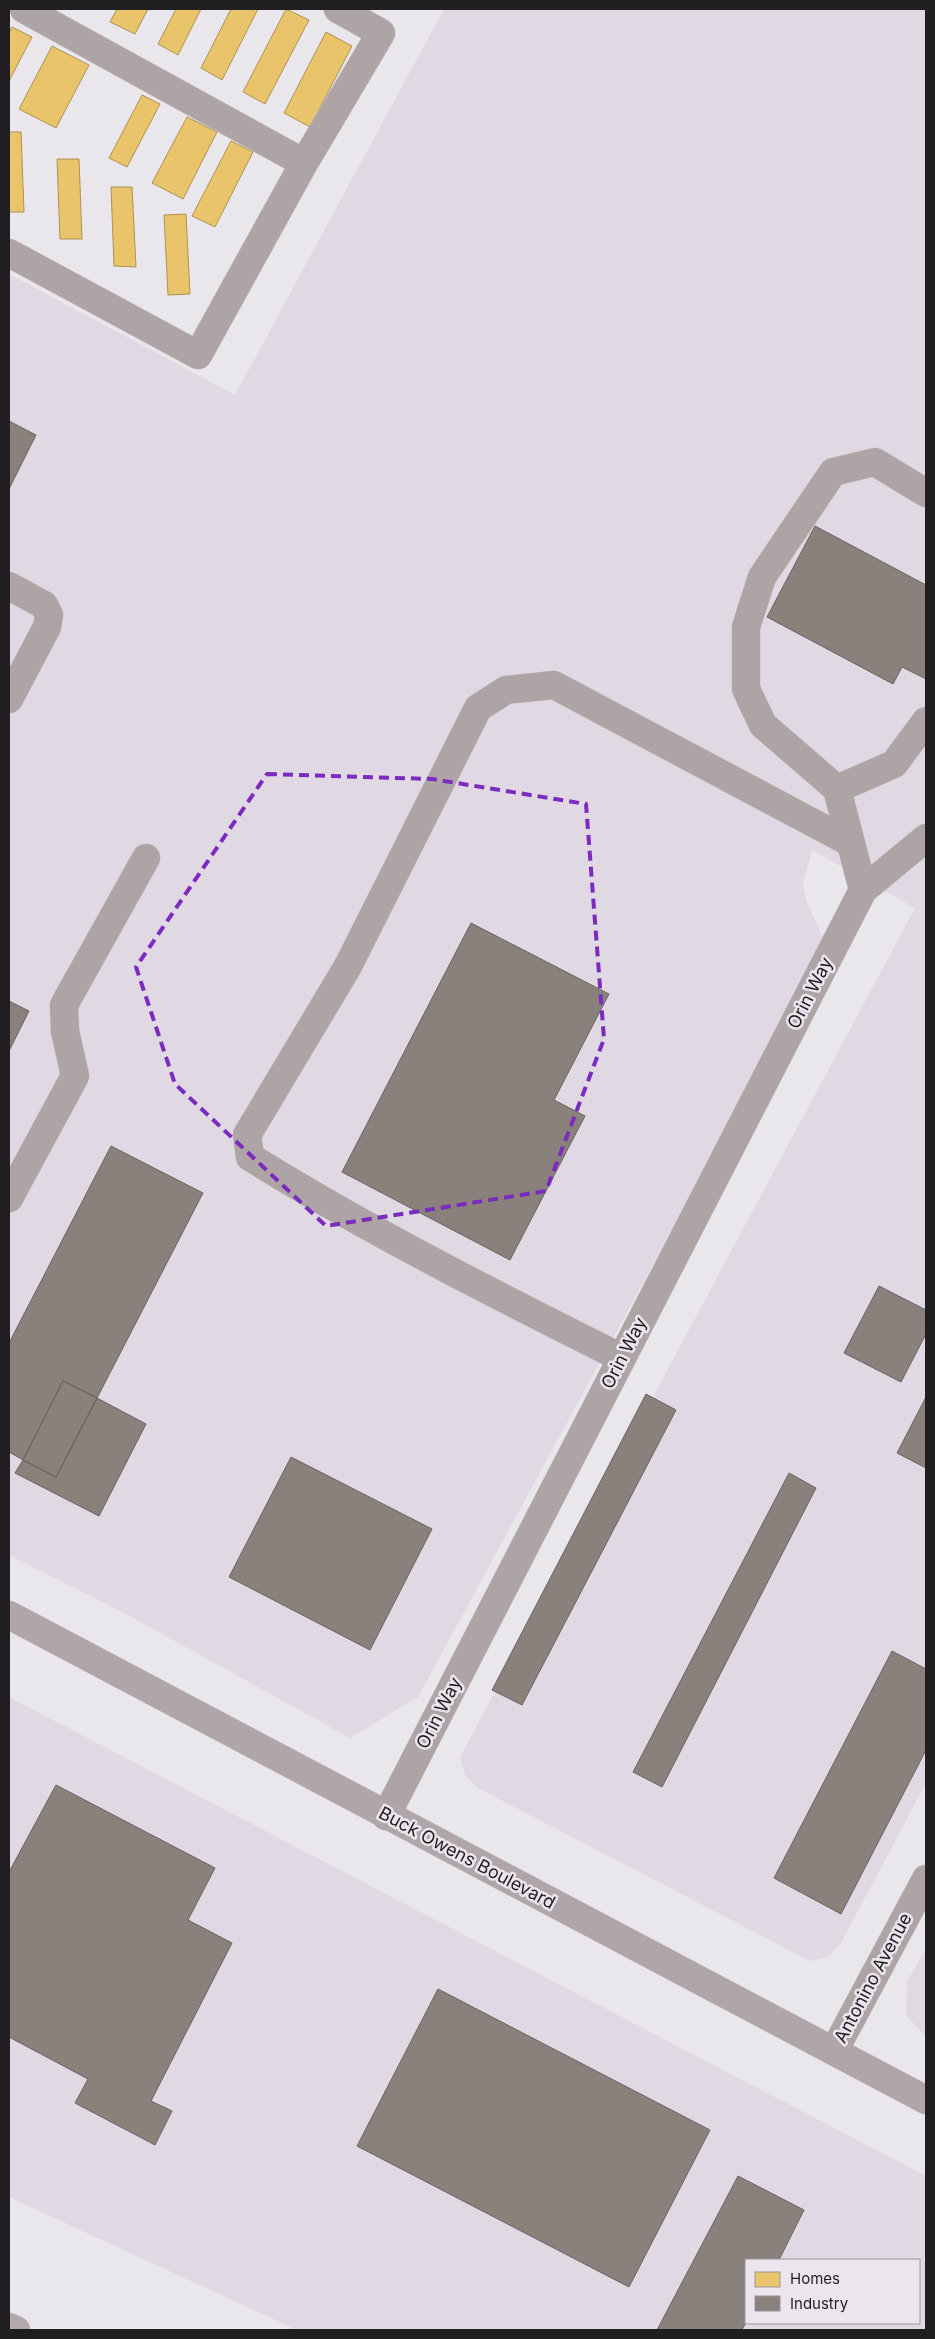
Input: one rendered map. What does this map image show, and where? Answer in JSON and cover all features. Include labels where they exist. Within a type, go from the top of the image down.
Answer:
[{"type":"highway","points":[[9,2327],[16,2330]]},
{"type":"main road","name":"Buck Owens Boulevard","points":[[9,1615],[926,2100]]},
{"type":"street","points":[[24,9],[304,163]]},
{"type":"street","points":[[9,253],[198,355],[304,163],[381,33],[338,9]]},
{"type":"street","points":[[926,493],[875,462],[833,472],[762,577],[746,627],[746,689],[763,725],[838,789],[863,890],[926,838]]},
{"type":"street","points":[[9,586],[44,605],[49,615],[47,627],[9,699]]},
{"type":"street","points":[[622,1358],[531,1313],[304,1191],[250,1157],[247,1135],[348,966],[478,708],[506,690],[554,685],[851,843]]},
{"type":"street","points":[[838,789],[894,764],[926,720]]},
{"type":"street","points":[[9,1198],[74,1076],[65,1031],[64,1004],[146,858]]},
{"type":"street","name":"Orin Way","points":[[386,1816],[863,890]]},
{"type":"street","name":"Antonino Avenue","points":[[834,2050],[926,1879]]},
{"type":"highlighted area","points":[[267,774],[432,779],[586,804],[604,1039],[546,1191],[326,1226],[175,1084],[136,967]]},
{"type":"shaded area","points":[[444,9],[926,9],[926,1783],[841,1943],[828,1957],[810,1961],[478,1788],[465,1775],[460,1757],[915,908],[812,850],[803,885],[807,903],[823,938],[820,957],[418,1697],[350,1738],[128,1615],[9,1555],[9,274],[235,395]]},
{"type":"shaded area","points":[[9,1697],[926,2176],[926,2330],[297,2330],[9,2197]]},
{"type":"shaded area","points":[[926,1949],[926,2037],[906,2015],[907,1981]]},
{"type":"building: Homes","points":[[117,9],[148,9],[135,34],[110,22]]},
{"type":"building: Homes","points":[[176,9],[201,9],[178,55],[158,44]]},
{"type":"building: Homes","points":[[231,9],[258,9],[222,80],[201,68]]},
{"type":"building: Homes","points":[[286,9],[309,20],[265,104],[243,92]]},
{"type":"building: Homes","points":[[12,27],[32,37],[9,81],[9,33]]},
{"type":"building: Homes","points":[[326,32],[352,46],[310,127],[284,113]]},
{"type":"building: Homes","points":[[52,46],[89,65],[56,128],[19,109]]},
{"type":"building: Homes","points":[[142,95],[160,104],[127,167],[109,158]]},
{"type":"building: Homes","points":[[187,117],[217,132],[183,199],[152,183]]},
{"type":"building: Homes","points":[[9,132],[21,132],[24,212],[9,212]]},
{"type":"building: Homes","points":[[231,141],[253,152],[215,227],[192,216]]},
{"type":"building: Homes","points":[[57,159],[79,159],[82,239],[60,239]]},
{"type":"building: Homes","points":[[111,187],[132,187],[136,267],[114,266]]},
{"type":"building: Homes","points":[[186,214],[190,294],[168,295],[164,215]]},
{"type":"building: Industry","points":[[9,421],[36,435],[9,489]]},
{"type":"building: Industry","points":[[815,526],[926,585],[926,679],[902,667],[893,684],[767,617]]},
{"type":"building: Industry","points":[[471,923],[609,994],[554,1100],[585,1116],[510,1260],[342,1172]]},
{"type":"building: Industry","points":[[9,1001],[29,1011],[9,1051]]},
{"type":"building: Industry","points":[[111,1146],[203,1193],[97,1398],[63,1381],[23,1460],[9,1452],[9,1343]]},
{"type":"building: Industry","points":[[879,1286],[926,1310],[926,1334],[901,1382],[844,1353]]},
{"type":"building: Industry","points":[[63,1381],[97,1398],[56,1477],[23,1460]]},
{"type":"building: Industry","points":[[646,1394],[676,1410],[522,1705],[492,1690]]},
{"type":"building: Industry","points":[[926,1397],[926,1468],[897,1453]]},
{"type":"building: Industry","points":[[97,1398],[146,1424],[99,1516],[15,1473],[23,1460],[56,1477]]},
{"type":"building: Industry","points":[[291,1457],[432,1529],[370,1650],[229,1577]]},
{"type":"building: Industry","points":[[789,1473],[816,1488],[662,1787],[633,1772]]},
{"type":"building: Industry","points":[[892,1651],[926,1669],[926,1750],[841,1914],[774,1878]]},
{"type":"building: Industry","points":[[56,1785],[215,1868],[188,1920],[232,1943],[151,2101],[172,2111],[155,2145],[75,2103],[88,2079],[9,2037],[9,1872]]},
{"type":"building: Industry","points":[[438,1989],[710,2130],[629,2287],[357,2146]]},
{"type":"building: Industry","points":[[738,2176],[804,2210],[780,2259],[745,2259],[745,2324],[742,2330],[657,2330]]}]
